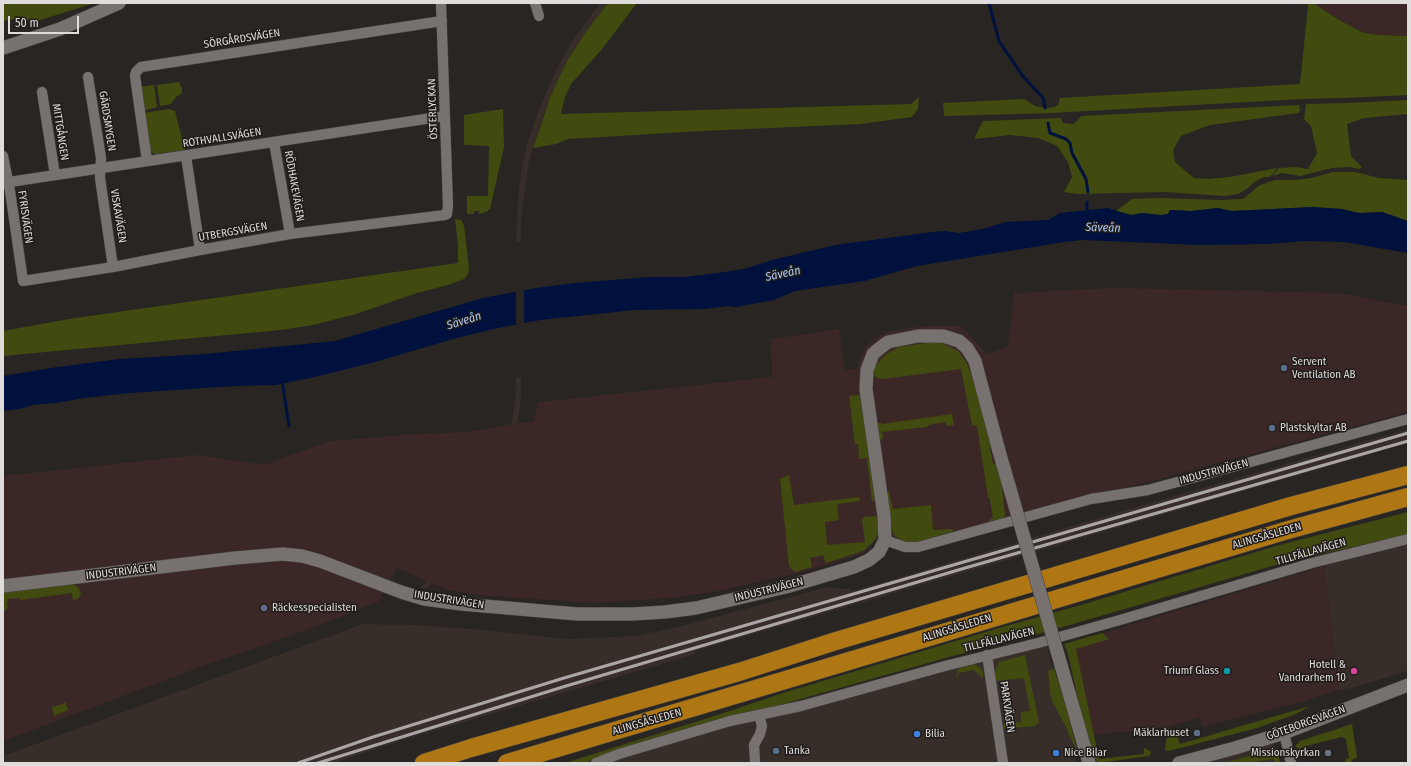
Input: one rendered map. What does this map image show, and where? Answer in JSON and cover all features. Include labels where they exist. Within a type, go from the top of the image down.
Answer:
[{"type":"highway","points":[[424,763],[471,748],[739,672],[836,641],[1291,506],[1408,475]]},
{"type":"highway","name":"ALINGSÅSLEDEN","points":[[507,763],[1288,530],[1408,497]]},
{"type":"street","points":[[3,48],[60,29],[119,3]]},
{"type":"street","name":"ÖSTERLYCKAN","points":[[441,3],[448,206],[447,214]]},
{"type":"street","points":[[535,3],[539,16]]},
{"type":"street","name":"SÖRGÅRDSVÄGEN","points":[[147,161],[135,76],[136,72],[141,67],[442,21]]},
{"type":"street","name":"GÄRDSMYGEN","points":[[88,77],[101,158],[100,168]]},
{"type":"street","name":"MITTGÅNGEN","points":[[42,92],[55,175]]},
{"type":"street","name":"ROTHVALLSVÄGEN","points":[[5,182],[445,116]]},
{"type":"street","name":"RÖDHAKEVÄGEN","points":[[274,142],[290,234]]},
{"type":"street","name":"FYRISVÄGEN","points":[[3,156],[5,182],[23,281]]},
{"type":"street","points":[[186,156],[200,250]]},
{"type":"street","name":"VISKAVÄGEN","points":[[100,168],[100,178],[113,267]]},
{"type":"street","name":"UTBERGSVÄGEN","points":[[23,281],[113,267],[290,234],[442,216],[447,214]]},
{"type":"street","points":[[885,540],[883,511],[866,384],[867,370],[873,354],[888,342],[932,335],[951,338],[967,348],[975,361],[999,451],[1087,751],[1089,763]]},
{"type":"street","name":"INDUSTRIVÄGEN","points":[[3,586],[235,558],[283,554],[302,556],[320,561],[401,592],[424,599],[577,614],[633,614],[665,612],[696,608],[786,587],[854,567],[869,560],[879,552],[885,540],[905,547],[918,547],[1091,500],[1148,490],[1408,419]]},
{"type":"street","name":"TILLFÄLLAVÄGEN","points":[[596,763],[619,754],[730,721],[801,706],[987,655],[1076,633],[1312,563],[1408,538]]},
{"type":"street","name":"PARKVÄGEN","points":[[987,655],[1003,763]]},
{"type":"street","name":"GÖTEBORGSVÄGEN","points":[[1179,763],[1236,748],[1284,733],[1408,685]]},
{"type":"street","points":[[755,763],[754,745],[760,734],[762,726],[759,715]]},
{"type":"street","points":[[1284,733],[1291,763]]},
{"type":"shaded area","points":[[600,3],[608,3],[585,33],[567,61],[551,95],[538,130],[529,162],[521,221],[521,242],[516,242],[518,198],[527,144],[539,110],[556,70],[568,48]]},
{"type":"shaded area","points":[[1313,3],[1408,3],[1408,36],[1364,33],[1339,20]]},
{"type":"shaded area","points":[[1113,288],[1338,293],[1408,306],[1408,412],[1151,481],[1031,511],[918,544],[905,544],[894,537],[877,539],[864,553],[842,560],[795,574],[707,593],[669,598],[594,603],[479,595],[447,590],[397,568],[378,602],[304,631],[211,663],[3,741],[3,476],[198,455],[264,465],[330,441],[402,435],[467,432],[533,421],[539,402],[772,377],[771,339],[839,329],[845,371],[857,368],[864,347],[885,332],[924,326],[961,326],[987,354],[1008,347],[1014,293]]},
{"type":"shaded area","points":[[516,377],[521,377],[521,400],[515,437],[438,577],[426,589],[420,588],[443,563],[508,439],[515,404]]},
{"type":"shaded area","points":[[1408,429],[1408,443],[695,651],[696,654],[403,740],[334,763],[3,763],[3,756],[363,624],[412,625],[473,629],[568,639],[635,636],[682,626],[827,587],[857,590],[1129,509]]},
{"type":"shaded area","points":[[1408,543],[1408,671],[1352,688],[1339,690],[1324,566]]},
{"type":"shaded area","points":[[1324,566],[1339,690],[1304,701],[1203,727],[1200,717],[1168,727],[1094,735],[1074,642]]},
{"type":"shaded area","points":[[1046,644],[1077,763],[605,763],[728,724]]},
{"type":"shaded area","points":[[1274,743],[1278,763],[1193,763],[1225,754]]},
{"type":"green space","points":[[3,3],[95,3],[37,21],[14,19],[3,21]]},
{"type":"green space","points":[[608,3],[637,3],[602,49],[571,84],[565,97],[561,114],[911,104],[919,97],[918,109],[912,117],[860,124],[568,139],[556,144],[533,148],[551,95],[567,61],[585,33]]},
{"type":"green space","points":[[1307,3],[1313,3],[1339,20],[1364,33],[1408,36],[1408,95],[1301,99],[1052,113],[944,116],[943,103],[1024,99],[1035,106],[1048,108],[1058,105],[1060,98],[1300,84]]},
{"type":"green space","points":[[179,82],[182,93],[176,97],[171,104],[160,106],[157,85]]},
{"type":"green space","points":[[154,85],[157,107],[146,110],[143,109],[140,87]]},
{"type":"green space","points":[[1408,100],[1408,114],[1364,118],[1347,124],[1351,156],[1362,167],[1359,169],[1349,167],[1332,168],[1300,176],[1282,173],[1272,176],[1279,168],[1296,167],[1308,169],[1317,153],[1311,126],[1304,119],[1306,104]]},
{"type":"green space","points":[[1299,105],[1299,113],[1210,125],[1181,136],[1173,150],[1175,162],[1194,178],[1209,179],[1230,177],[1277,168],[1270,177],[1264,177],[1254,182],[1238,194],[1225,196],[1164,192],[1077,194],[1064,192],[1072,177],[1068,162],[1057,146],[1038,138],[1010,135],[974,139],[983,121],[1061,118],[1063,123],[1074,124],[1081,116]]},
{"type":"green space","points":[[169,109],[175,111],[185,150],[155,154],[149,151],[144,113]]},
{"type":"green space","points":[[503,109],[504,147],[490,209],[479,214],[479,211],[474,211],[474,214],[467,214],[467,196],[488,196],[489,146],[464,145],[464,115]]},
{"type":"green space","points":[[1333,172],[1355,172],[1379,178],[1408,180],[1408,221],[1382,212],[1359,213],[1342,209],[1312,207],[1232,211],[1218,208],[1191,211],[1170,210],[1168,214],[1161,215],[1142,213],[1131,215],[1116,211],[1132,199],[1243,199],[1260,185],[1275,180],[1297,180]]},
{"type":"green space","points":[[455,219],[461,220],[464,225],[469,268],[468,274],[464,279],[356,314],[313,325],[280,330],[3,356],[3,331],[69,319],[458,263]]},
{"type":"green space","points":[[925,343],[941,343],[958,351],[966,362],[974,381],[994,447],[990,448],[993,464],[997,464],[1001,477],[1005,516],[1003,518],[989,520],[993,518],[990,499],[988,497],[977,426],[972,425],[961,369],[882,379],[877,378],[873,374],[874,368],[885,355],[899,347]]},
{"type":"green space","points":[[859,395],[861,398],[875,499],[872,502],[867,458],[859,459],[858,444],[855,444],[849,396]]},
{"type":"green space","points":[[952,414],[954,425],[947,426],[945,422],[928,425],[927,427],[882,432],[883,439],[879,440],[878,423],[882,424]]},
{"type":"green space","points":[[789,475],[794,505],[859,497],[860,501],[837,504],[839,520],[825,522],[827,545],[865,542],[862,520],[864,517],[876,516],[880,527],[875,540],[863,551],[826,563],[823,555],[810,558],[812,567],[795,572],[789,566],[780,479]]},
{"type":"green space","points":[[886,492],[889,492],[893,509],[931,505],[933,530],[952,529],[953,531],[918,542],[906,543],[895,536],[892,530]]},
{"type":"green space","points":[[1408,512],[1408,534],[1279,564],[1042,633],[949,657],[603,755],[585,763],[565,763],[783,693],[999,628],[1081,605],[1276,546]]},
{"type":"green space","points":[[73,584],[79,588],[81,594],[79,598],[73,600],[72,593],[20,600],[20,598],[8,599],[8,608],[3,612],[3,591]]},
{"type":"green space","points":[[1102,633],[1109,639],[1076,649],[1099,759],[1144,754],[1144,748],[1150,751],[1151,754],[1148,756],[1098,763],[1095,759],[1080,708],[1068,654],[1064,644]]},
{"type":"green space","points":[[1025,655],[1039,722],[1035,726],[1003,729],[1002,724],[1021,722],[1021,712],[1030,711],[1024,678],[996,681],[995,671],[999,662]]},
{"type":"green space","points":[[973,664],[979,667],[983,672],[983,678],[974,670],[958,673],[956,678],[958,670],[960,668]]},
{"type":"green space","points":[[1054,668],[1067,710],[1079,758],[1067,729],[1051,699],[1048,671]]},
{"type":"green space","points":[[65,702],[68,710],[54,716],[52,707]]},
{"type":"green space","points":[[1310,706],[1296,714],[1257,728],[1169,751],[1165,750],[1168,728],[1175,730],[1180,744]]},
{"type":"green space","points":[[1352,724],[1357,757],[1352,760],[1351,763],[1345,763],[1346,759],[1349,758],[1346,739],[1342,737],[1306,746],[1300,750],[1295,746],[1300,741]]},
{"type":"green space","points":[[1275,749],[1278,752],[1280,763],[1275,763],[1274,759],[1245,763],[1224,763]]},
{"type":"water","name":"Säveån","points":[[1312,207],[1342,209],[1359,213],[1382,212],[1408,221],[1408,253],[1344,242],[1305,241],[1268,244],[1200,245],[1082,240],[1064,242],[917,266],[864,281],[795,291],[774,300],[736,307],[728,306],[704,309],[634,310],[540,320],[453,339],[375,362],[276,385],[129,393],[33,405],[3,411],[3,376],[119,359],[205,354],[335,341],[483,298],[536,288],[575,283],[649,277],[685,277],[717,273],[744,269],[772,260],[835,245],[932,232],[945,231],[959,233],[983,229],[1005,222],[1048,220],[1060,213],[1108,208],[1131,215],[1142,213],[1161,215],[1168,214],[1170,210],[1191,211],[1218,208],[1232,211]]},
{"type":"pier","points":[[524,288],[524,325],[516,327],[516,290]]},
{"type":"waterway","points":[[989,3],[999,41],[1022,75],[1043,98],[1045,108]]},
{"type":"waterway","points":[[1048,123],[1050,133],[1066,139],[1070,143],[1072,153],[1086,179],[1088,192]]},
{"type":"waterway","points":[[1087,202],[1087,214]]},
{"type":"waterway","points":[[282,380],[289,426]]},
{"type":"railway","points":[[298,763],[373,737],[564,678],[1408,433]]},
{"type":"railway","points":[[318,763],[566,686],[965,568],[1408,441]]},
{"type":"place","name":"Servent Ventilation AB","points":[[1284,368]]},
{"type":"place","name":"Plastskyltar AB","points":[[1272,428]]},
{"type":"place","name":"Räckesspecialisten","points":[[264,608]]},
{"type":"place","name":"Triumf Glass","points":[[1227,671]]},
{"type":"place","name":"Hotell & Vandrarhem 10","points":[[1354,671]]},
{"type":"place","name":"Mäklarhuset","points":[[1197,733]]},
{"type":"place","name":"Bilia","points":[[917,734]]},
{"type":"place","name":"Tanka","points":[[776,751]]},
{"type":"place","name":"Nice Bilar","points":[[1056,753]]},
{"type":"place","name":"Missionskyrkan","points":[[1328,753]]}]
